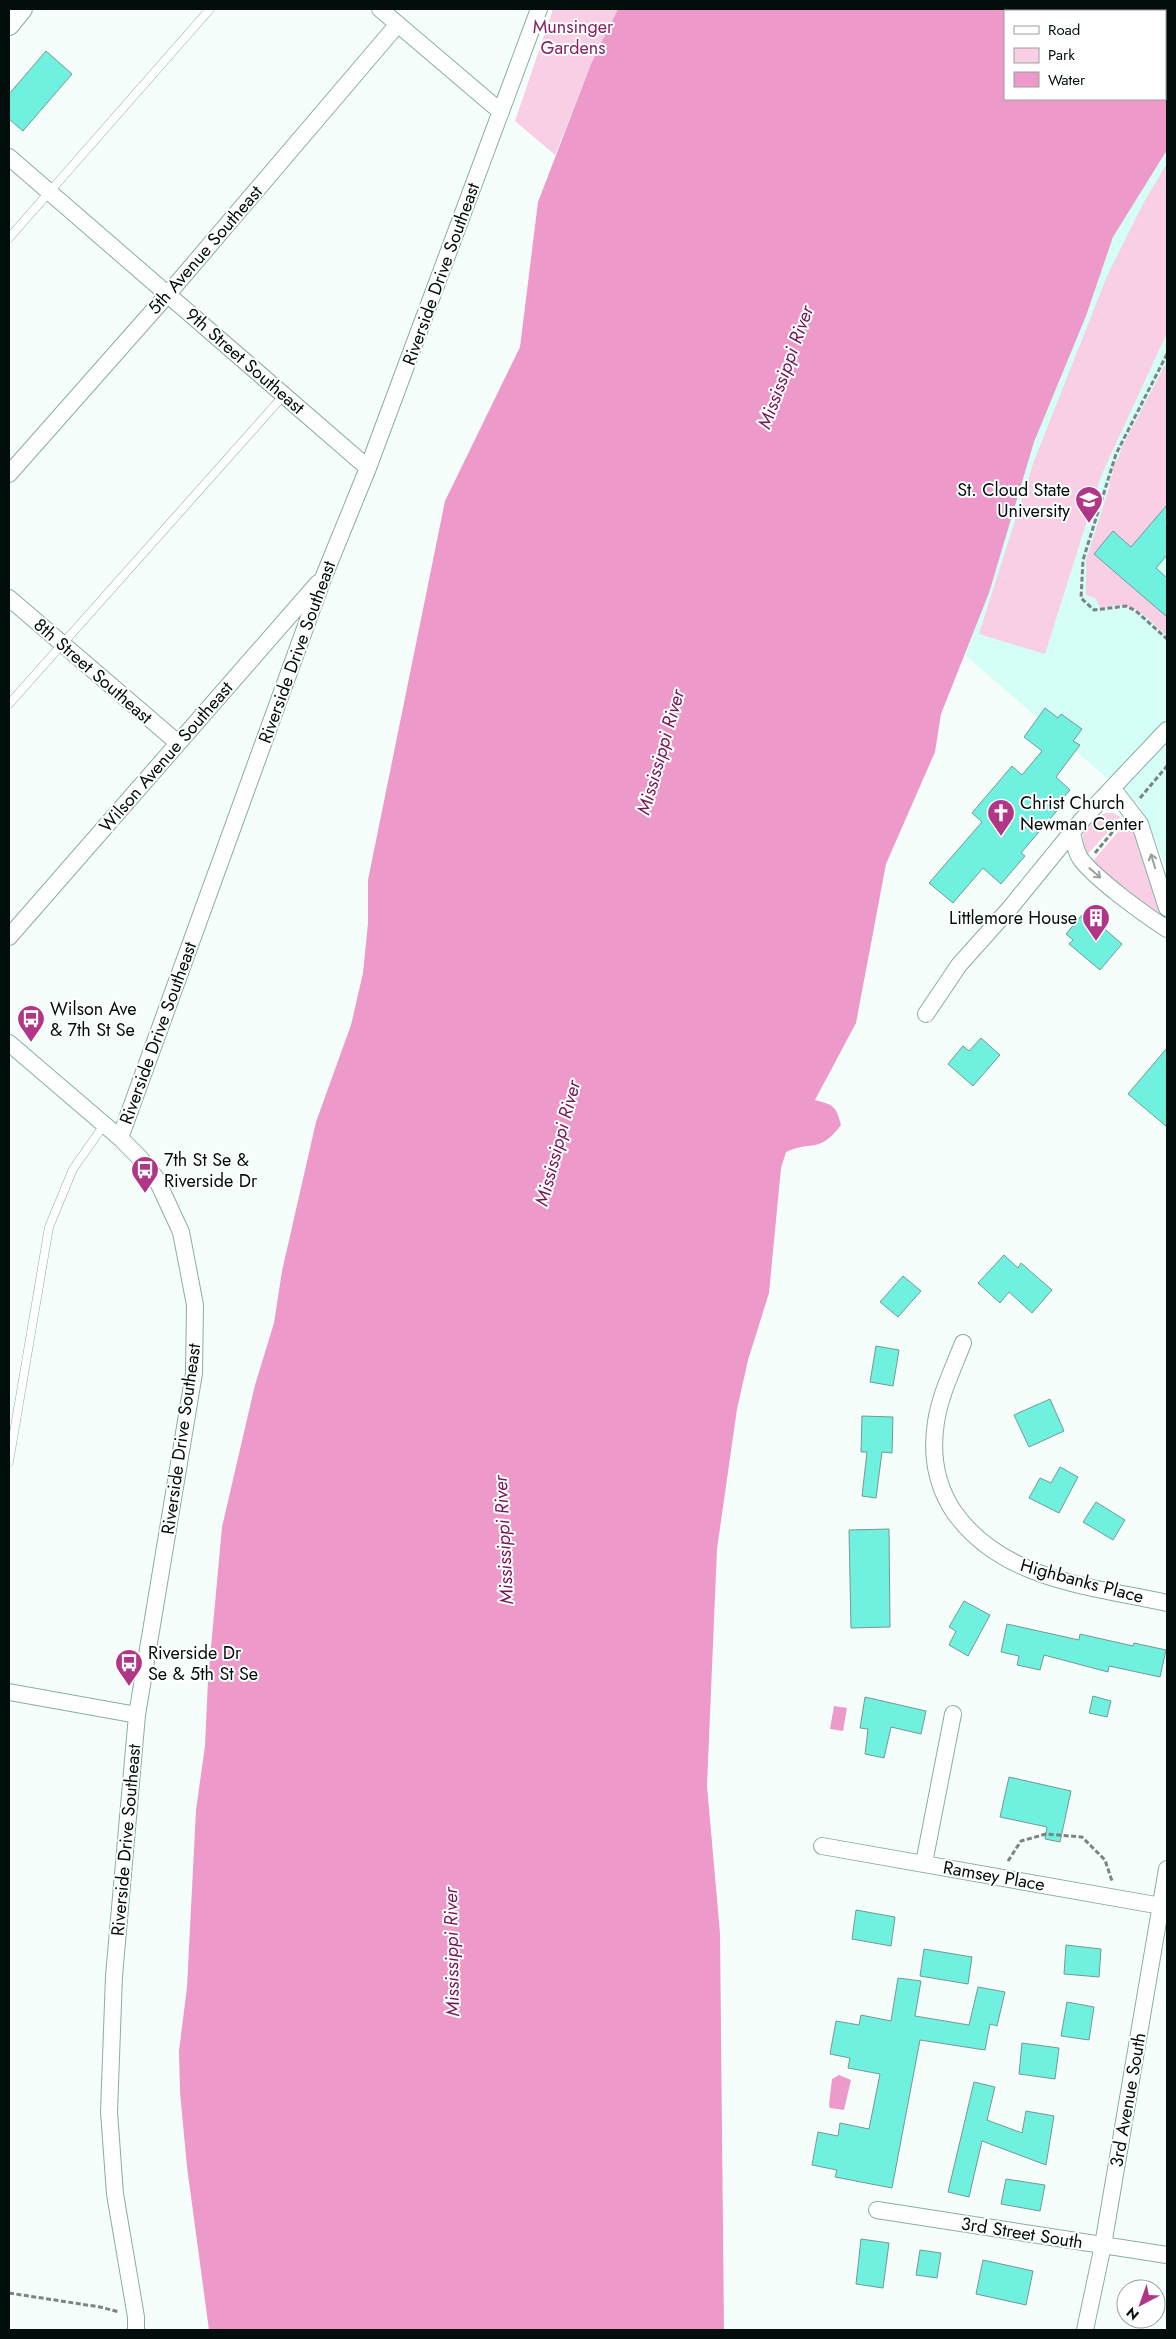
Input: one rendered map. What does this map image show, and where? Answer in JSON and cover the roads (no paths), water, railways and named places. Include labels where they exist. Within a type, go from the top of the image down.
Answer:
[{"type":"street","points":[[9,24],[22,9]]},
{"type":"street","points":[[380,9],[501,112]]},
{"type":"street","name":"Riverside Drive Southeast","points":[[136,2324],[115,2194],[108,2112],[114,1976],[138,1715],[194,1373],[195,1305],[181,1232],[168,1202],[156,1178],[120,1138],[324,576],[368,468],[539,9]]},
{"type":"street","name":"5th Avenue Southeast","points":[[9,474],[168,294],[398,24]]},
{"type":"street","name":"9th Street Southeast","points":[[9,157],[368,468]]},
{"type":"street","name":"Wilson Avenue Southeast","points":[[9,937],[324,576]]},
{"type":"street","name":"8th Street Southeast","points":[[9,598],[178,743]]},
{"type":"street","points":[[926,1014],[959,965],[1010,908],[1072,832],[1167,730]]},
{"type":"street","points":[[1113,789],[1140,824],[1167,908]]},
{"type":"street","points":[[1072,832],[1078,853],[1088,867],[1167,929]]},
{"type":"street","points":[[9,1043],[120,1138]]},
{"type":"street","name":"Highbanks Place","points":[[963,1343],[941,1399],[934,1436],[939,1485],[958,1517],[988,1549],[1024,1568],[1051,1577],[1167,1603]]},
{"type":"street","points":[[9,1692],[138,1715]]},
{"type":"street","points":[[924,1863],[953,1714]]},
{"type":"street","name":"Ramsey Place","points":[[822,1846],[1164,1906]]},
{"type":"street","name":"3rd Avenue South","points":[[1086,2330],[1164,1906],[1167,1869]]},
{"type":"street","name":"3rd Street South","points":[[877,2210],[1167,2255]]},
{"type":"lane","points":[[9,238],[210,9]]},
{"type":"lane","points":[[9,704],[61,643],[284,395]]},
{"type":"lane","points":[[9,1462],[49,1226],[73,1169],[104,1125]]},
{"type":"water","name":"Mississippi River","points":[[618,9],[1167,9],[1167,150],[1113,237],[1086,316],[1034,442],[989,593],[941,714],[935,752],[886,864],[856,1023],[815,1100],[833,1107],[841,1125],[827,1140],[821,1143],[786,1152],[781,1168],[769,1293],[748,1360],[737,1409],[717,1549],[707,1786],[720,1933],[724,2330],[209,2330],[187,2167],[180,2092],[179,2051],[187,1987],[196,1810],[205,1746],[208,1680],[222,1527],[255,1385],[274,1323],[282,1271],[316,1122],[351,1025],[363,973],[368,923],[368,880],[445,501],[520,347],[538,202],[591,64]]},
{"type":"water","points":[[834,1706],[847,1708],[843,1731],[830,1729]]},
{"type":"water","points":[[839,2075],[851,2080],[844,2110],[830,2108],[829,2105],[832,2079]]},
{"type":"place","name":"St. Cloud State University","points":[[1089,524]]},
{"type":"place","name":"Christ Church Newman Center","points":[[1001,837]]},
{"type":"place","name":"Littlemore House","points":[[1096,942]]},
{"type":"place","name":"Wilson Ave & 7th St Se","points":[[31,1043]]},
{"type":"place","name":"7th St Se & Riverside Dr","points":[[145,1194]]},
{"type":"place","name":"Riverside Dr Se & 5th St Se","points":[[129,1687]]},
{"type":"park label","name":"Munsinger Gardens","points":[[573,37]]}]
